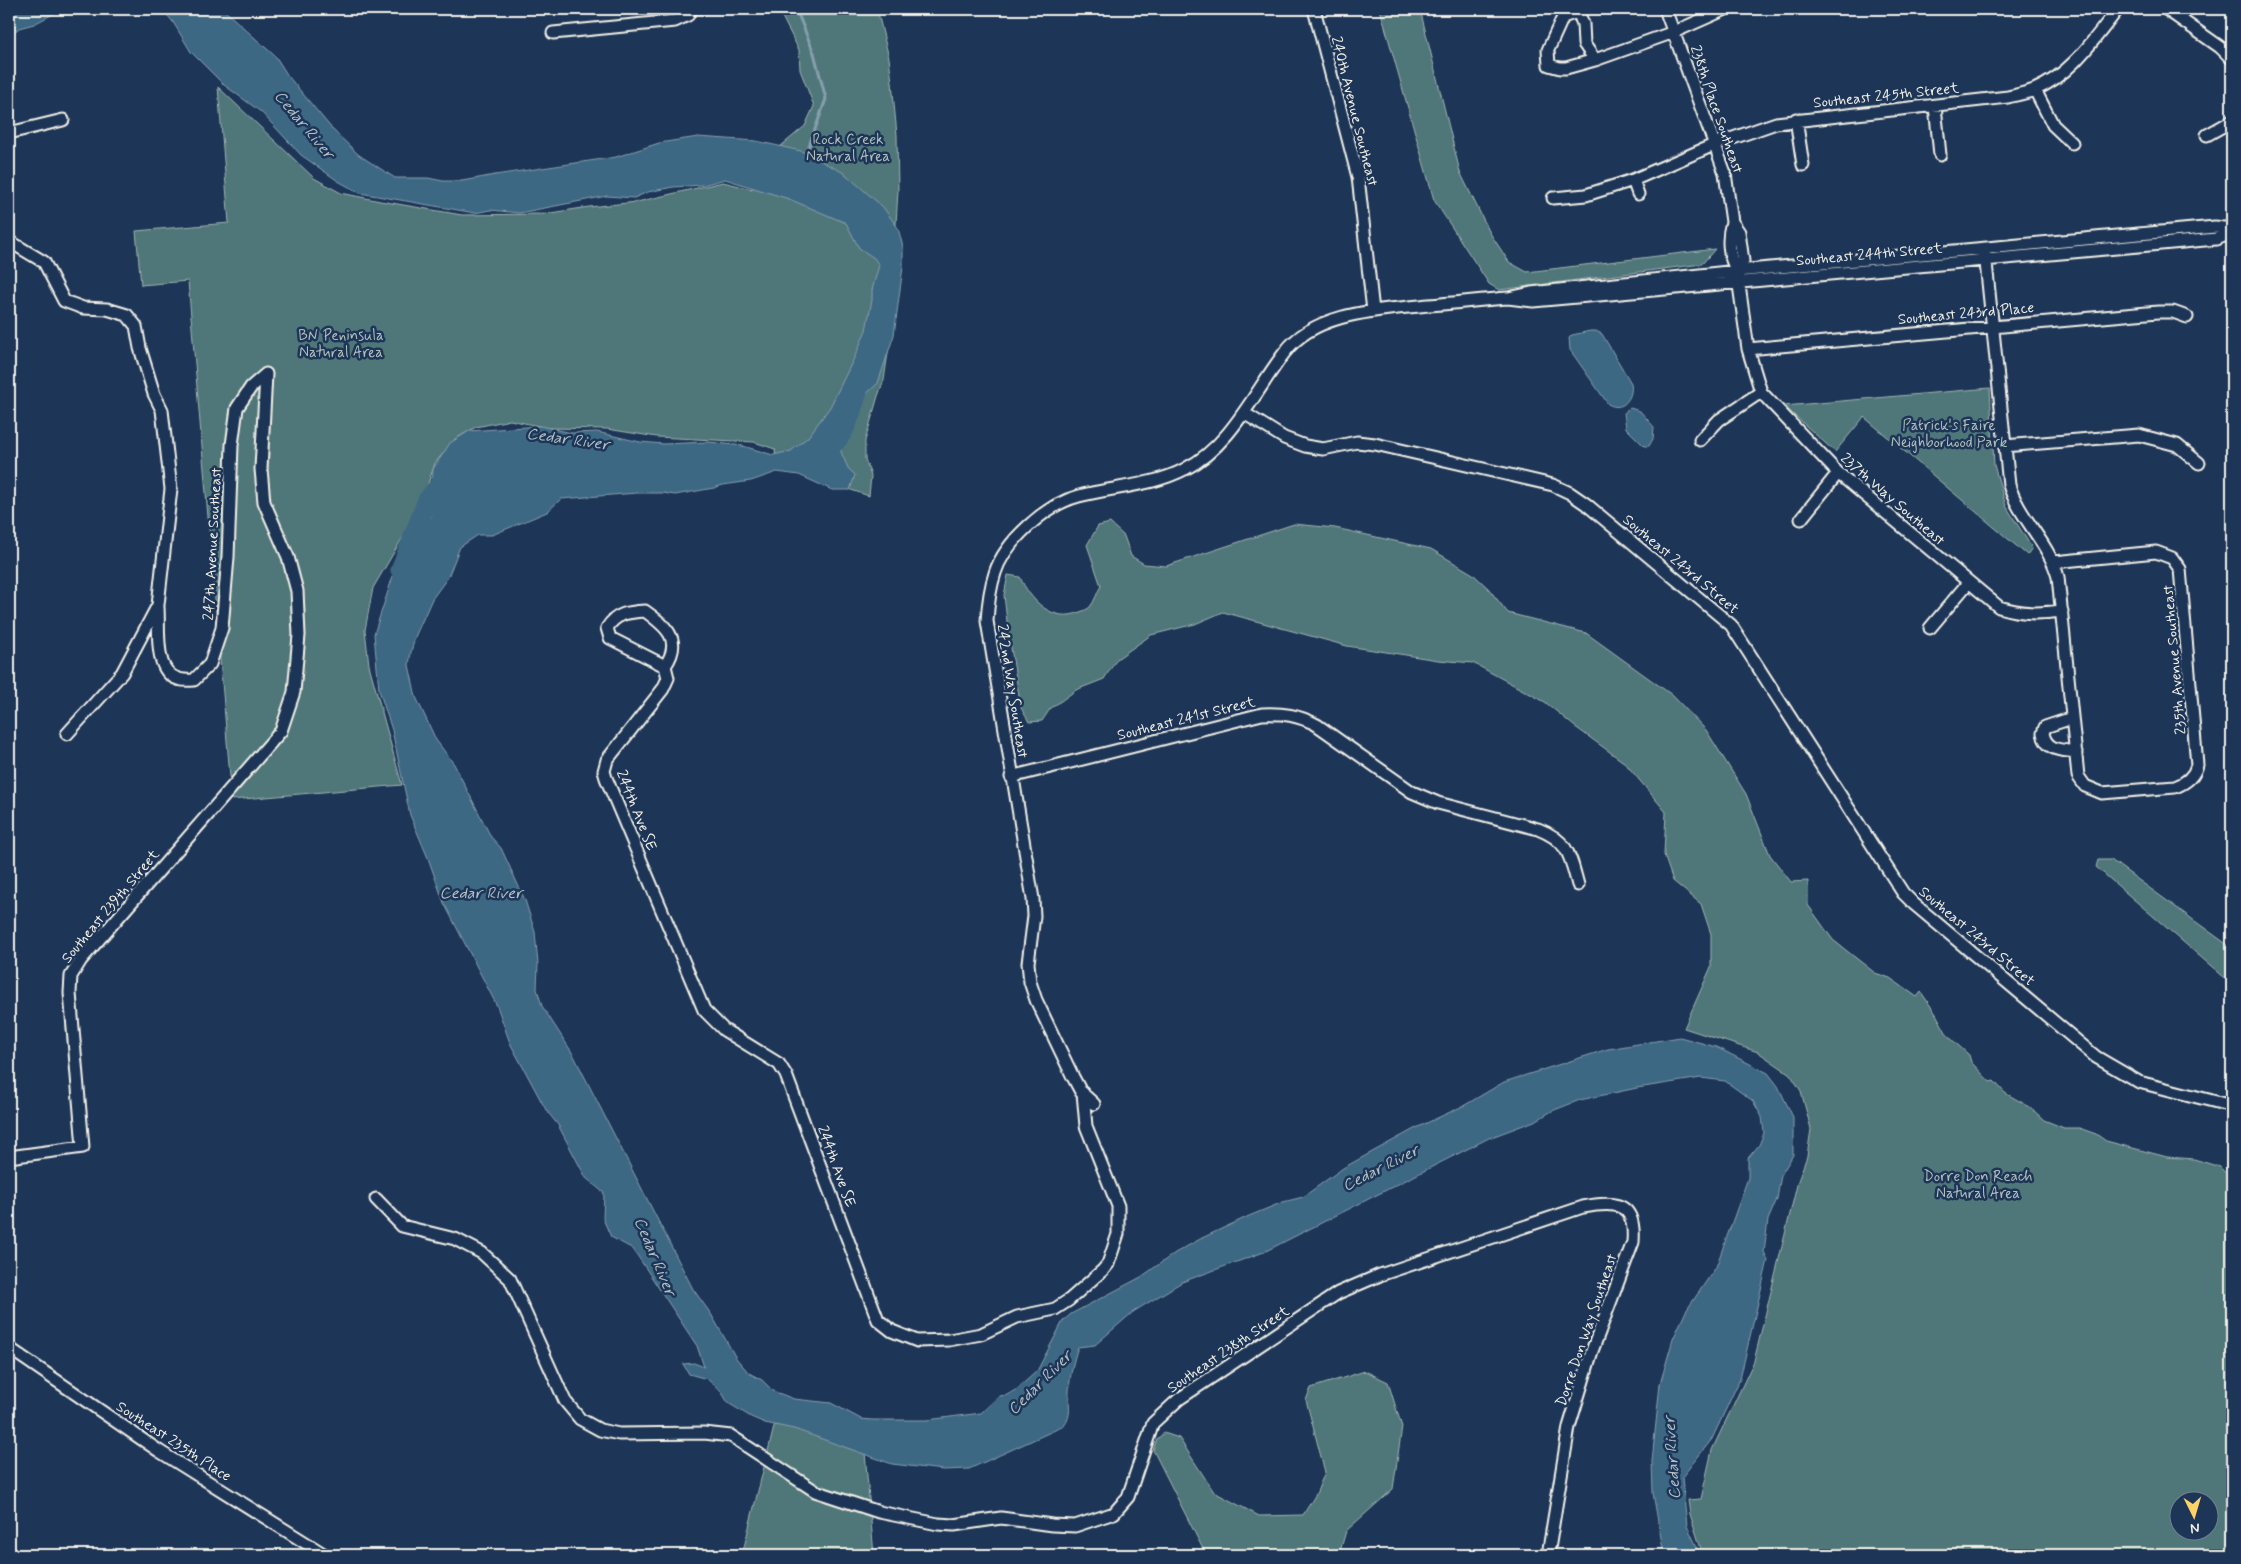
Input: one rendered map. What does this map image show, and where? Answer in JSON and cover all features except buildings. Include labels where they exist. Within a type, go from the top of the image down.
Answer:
[{"type":"street","name":"240th Avenue Southeast","points":[[1314,9],[1358,177],[1373,311]]},
{"type":"street","name":"238th Place Southeast","points":[[1665,9],[1716,144],[1725,173],[1732,222],[1739,232],[1743,261],[1738,276],[1748,349]]},
{"type":"street","points":[[1595,60],[1584,44],[1583,24],[1579,14],[1574,13],[1563,17],[1548,50],[1549,65],[1566,68],[1595,60],[1674,32],[1726,9]]},
{"type":"street","name":"Southeast 245th Street","points":[[1553,198],[1586,195],[1632,180],[1716,144],[1776,123],[1796,119],[2008,97],[2035,90],[2063,72],[2079,58],[2118,9]]},
{"type":"street","points":[[2166,9],[2220,46],[2232,59]]},
{"type":"street","points":[[553,33],[675,21],[689,12]]},
{"type":"street","points":[[2035,90],[2053,124],[2072,143]]},
{"type":"street","points":[[1935,106],[1940,155]]},
{"type":"street","points":[[1796,119],[1803,165]]},
{"type":"street","points":[[9,133],[63,120]]},
{"type":"street","points":[[2207,134],[2232,122]]},
{"type":"street","points":[[1632,180],[1638,194]]},
{"type":"street","name":"Southeast 244th Street","points":[[1296,341],[1314,328],[1348,316],[1373,311],[1508,298],[1531,292],[1738,276],[1985,253],[2216,238],[2232,231]]},
{"type":"street","points":[[9,241],[44,262],[64,301],[83,308],[107,309],[127,315],[136,326],[142,356],[154,394],[162,410],[171,489],[158,605],[122,673],[68,734]]},
{"type":"street","points":[[1985,253],[2009,485],[2014,500],[2054,562],[2062,611],[2076,752],[2048,746],[2043,733],[2045,727],[2072,718]]},
{"type":"street","name":"Southeast 243rd Place","points":[[1748,349],[1992,325],[2158,312],[2173,312],[2187,317]]},
{"type":"street","name":"242nd Way Southeast","points":[[1094,1104],[1083,1094],[1072,1077],[1036,1000],[1030,982],[1028,963],[1034,916],[1033,899],[1011,777],[987,621],[989,597],[995,571],[1009,548],[1023,531],[1041,515],[1063,502],[1077,496],[1167,477],[1186,469],[1207,455],[1244,413],[1286,350],[1296,341]]},
{"type":"street","name":"237th Way Southeast","points":[[1748,349],[1761,392],[1838,473],[1968,583],[1999,607],[2020,613],[2062,611]]},
{"type":"street","name":"247th Avenue Southeast","points":[[158,605],[161,663],[167,673],[181,682],[194,680],[210,664],[222,628],[228,557],[232,445],[237,408],[251,387],[266,374]]},
{"type":"street","name":"Southeast 239th Street","points":[[9,1157],[83,1147],[70,993],[71,976],[81,960],[281,731],[294,692],[299,635],[297,591],[288,557],[264,502],[261,469],[266,374]]},
{"type":"street","points":[[1700,440],[1719,420],[1761,392]]},
{"type":"street","name":"Southeast 243rd Street","points":[[1244,413],[1284,438],[1304,446],[1323,449],[1357,442],[1396,448],[1553,485],[1570,493],[1586,504],[1731,625],[1903,893],[1914,904],[2096,1057],[2139,1082],[2232,1106]]},
{"type":"street","points":[[2004,446],[2138,435],[2177,446],[2199,463]]},
{"type":"street","points":[[1801,519],[1838,473]]},
{"type":"street","name":"235th Avenue Southeast","points":[[2054,562],[2156,552],[2172,558],[2180,569],[2182,578],[2196,758],[2195,770],[2190,778],[2175,787],[2102,793],[2085,786],[2078,776],[2076,752]]},
{"type":"street","points":[[1930,628],[1968,583]]},
{"type":"street","name":"244th Ave SE","points":[[665,666],[672,657],[675,647],[672,636],[656,619],[645,612],[620,614],[612,619],[607,628],[610,638],[665,666],[668,678],[663,689],[607,760],[604,771],[606,778],[704,1010],[724,1030],[780,1064],[786,1075],[878,1320],[892,1331],[917,1341],[949,1340],[981,1334],[1017,1317],[1055,1309],[1069,1300],[1103,1270],[1108,1264],[1118,1234],[1118,1206],[1086,1126],[1083,1094]]},
{"type":"street","name":"Southeast 241st Street","points":[[1011,777],[1262,714],[1281,713],[1300,716],[1317,725],[1412,792],[1438,803],[1538,829],[1553,835],[1569,853],[1578,885]]},
{"type":"street","name":"Southeast 238th Street","points":[[376,1199],[402,1226],[455,1239],[482,1253],[510,1279],[564,1400],[580,1419],[600,1430],[619,1434],[704,1433],[731,1436],[815,1491],[879,1512],[938,1524],[954,1524],[1001,1518],[1045,1525],[1067,1526],[1075,1526],[1098,1519],[1114,1513],[1119,1508],[1128,1497],[1153,1423],[1179,1398],[1338,1293],[1380,1275],[1583,1207],[1613,1203],[1622,1207]]},
{"type":"street","name":"Dorre Don Way Southeast","points":[[1548,1555],[1569,1427],[1592,1351],[1633,1242],[1634,1226],[1630,1216],[1622,1207]]},
{"type":"street","name":"Southeast 235th Place","points":[[9,1348],[158,1451],[325,1555]]},
{"type":"green space","points":[[689,9],[769,9],[689,15]]},
{"type":"green space","name":"BN Peninsula Natural Area","points":[[778,9],[877,9],[889,58],[897,135],[898,190],[889,346],[884,380],[865,441],[865,459],[871,476],[869,496],[777,465],[775,449],[754,442],[657,437],[607,429],[548,428],[510,420],[476,427],[455,439],[435,463],[420,508],[373,588],[365,630],[369,665],[402,785],[232,800],[188,281],[141,285],[136,231],[229,223],[218,87],[314,178],[341,193],[380,201],[462,215],[544,214],[637,202],[723,182],[752,189],[751,171],[805,126],[814,106],[800,70],[799,50]]},
{"type":"green space","points":[[1380,9],[1420,9],[1460,172],[1490,233],[1509,262],[1527,272],[1715,249],[1702,264],[1499,290],[1489,284],[1434,200]]},
{"type":"green space","name":"Patrick's Faire Neighborhood Park","points":[[1990,388],[1994,465],[2006,506],[2032,548],[2027,555],[1864,417],[1835,452],[1784,406]]},
{"type":"green space","name":"Dorre Don Reach Natural Area","points":[[1110,523],[1124,536],[1131,556],[1144,564],[1166,566],[1294,524],[1335,528],[1431,549],[1473,574],[1488,588],[1508,613],[1586,633],[1672,695],[1706,730],[1746,794],[1770,855],[1791,882],[1808,881],[1808,905],[1833,940],[1875,973],[1890,978],[1917,997],[1921,992],[1948,1036],[1969,1055],[1971,1062],[1990,1082],[1994,1081],[2005,1093],[2030,1107],[2044,1120],[2064,1128],[2079,1128],[2096,1134],[2106,1141],[2167,1157],[2194,1159],[2220,1167],[2228,1176],[2232,1177],[2232,1555],[1703,1555],[1690,1514],[1688,1500],[1701,1499],[1712,1450],[1754,1361],[1798,1181],[1807,1156],[1811,1129],[1801,1091],[1790,1074],[1758,1052],[1684,1028],[1711,967],[1711,934],[1701,904],[1673,881],[1664,855],[1666,812],[1625,763],[1574,726],[1545,702],[1473,663],[1438,660],[1347,646],[1223,612],[1195,624],[1151,635],[1117,659],[1104,679],[1076,690],[1050,709],[1042,721],[1029,722],[1021,708],[1008,630],[1004,595],[1008,575],[1020,577],[1030,594],[1044,608],[1061,615],[1080,612],[1092,605],[1101,586],[1087,545],[1098,526]]},
{"type":"green space","points":[[2098,860],[2111,860],[2232,948],[2232,984],[2096,867]]},
{"type":"green space","points":[[1365,1371],[1388,1382],[1402,1427],[1393,1489],[1346,1531],[1339,1555],[1206,1555],[1153,1450],[1157,1439],[1164,1433],[1179,1438],[1214,1492],[1259,1516],[1303,1515],[1316,1494],[1325,1472],[1306,1400],[1311,1388]]},
{"type":"green space","points":[[775,1423],[794,1426],[865,1453],[874,1555],[742,1555]]},
{"type":"water","points":[[9,9],[63,9],[34,24],[19,28],[9,37]]},
{"type":"water","points":[[162,9],[223,9],[276,57],[288,76],[333,130],[359,155],[395,178],[462,181],[616,157],[659,143],[698,137],[756,141],[801,151],[844,173],[883,207],[898,228],[903,247],[903,267],[894,335],[878,383],[856,404],[840,429],[841,452],[848,468],[855,475],[850,490],[832,490],[799,475],[777,472],[751,481],[675,495],[637,493],[561,499],[547,512],[492,535],[478,535],[460,547],[448,577],[432,599],[415,637],[409,665],[416,697],[436,740],[454,764],[491,837],[501,848],[525,900],[535,932],[538,964],[537,989],[542,1006],[573,1054],[693,1289],[711,1314],[736,1358],[749,1373],[762,1380],[773,1391],[794,1399],[831,1403],[861,1419],[927,1420],[981,1413],[999,1396],[1007,1395],[1017,1389],[1037,1371],[1063,1321],[1071,1314],[1141,1277],[1175,1253],[1202,1238],[1283,1202],[1303,1197],[1343,1168],[1416,1128],[1465,1105],[1504,1082],[1608,1049],[1680,1037],[1716,1047],[1768,1073],[1778,1086],[1793,1117],[1793,1155],[1781,1175],[1777,1199],[1768,1220],[1764,1252],[1768,1260],[1740,1379],[1712,1439],[1682,1477],[1687,1526],[1701,1555],[1664,1555],[1653,1493],[1652,1461],[1660,1384],[1673,1339],[1686,1311],[1716,1267],[1748,1178],[1748,1158],[1759,1145],[1764,1133],[1762,1117],[1753,1101],[1725,1081],[1701,1078],[1637,1088],[1580,1100],[1552,1111],[1537,1120],[1489,1138],[1264,1252],[1182,1282],[1133,1312],[1095,1345],[1078,1347],[1070,1380],[1069,1413],[1064,1426],[969,1469],[943,1470],[892,1464],[794,1429],[765,1423],[728,1403],[721,1391],[707,1379],[689,1374],[683,1364],[694,1363],[704,1367],[697,1346],[633,1249],[611,1237],[603,1219],[604,1193],[586,1178],[558,1125],[546,1110],[510,1043],[497,1006],[444,903],[410,815],[392,730],[379,690],[374,634],[393,576],[408,548],[418,537],[431,516],[433,469],[450,443],[469,431],[540,426],[572,433],[597,432],[640,442],[664,444],[709,442],[743,446],[773,455],[791,451],[808,437],[830,407],[856,354],[866,330],[872,290],[879,265],[874,258],[859,248],[846,223],[789,199],[725,179],[703,185],[673,187],[648,192],[634,198],[607,196],[519,213],[490,210],[475,213],[360,193],[338,181],[301,155],[261,112],[224,85],[191,52],[173,22]]},
{"type":"water","points":[[1590,331],[1602,334],[1631,383],[1631,393],[1623,405],[1613,406],[1608,404],[1570,350],[1569,338],[1572,335]]},
{"type":"water","points":[[1630,408],[1640,411],[1654,427],[1653,439],[1649,446],[1644,446],[1626,428],[1624,413]]},
{"type":"waterway","points":[[796,9],[814,53],[826,99],[805,157]]},
{"type":"waterway","name":"Cedar River","points":[[821,452],[836,441],[847,425],[859,388]]},
{"type":"waterway","name":"Cedar River","points":[[400,570],[427,500],[447,475]]},
{"type":"park label","name":"Rock Creek Natural Area","points":[[848,148]]}]
